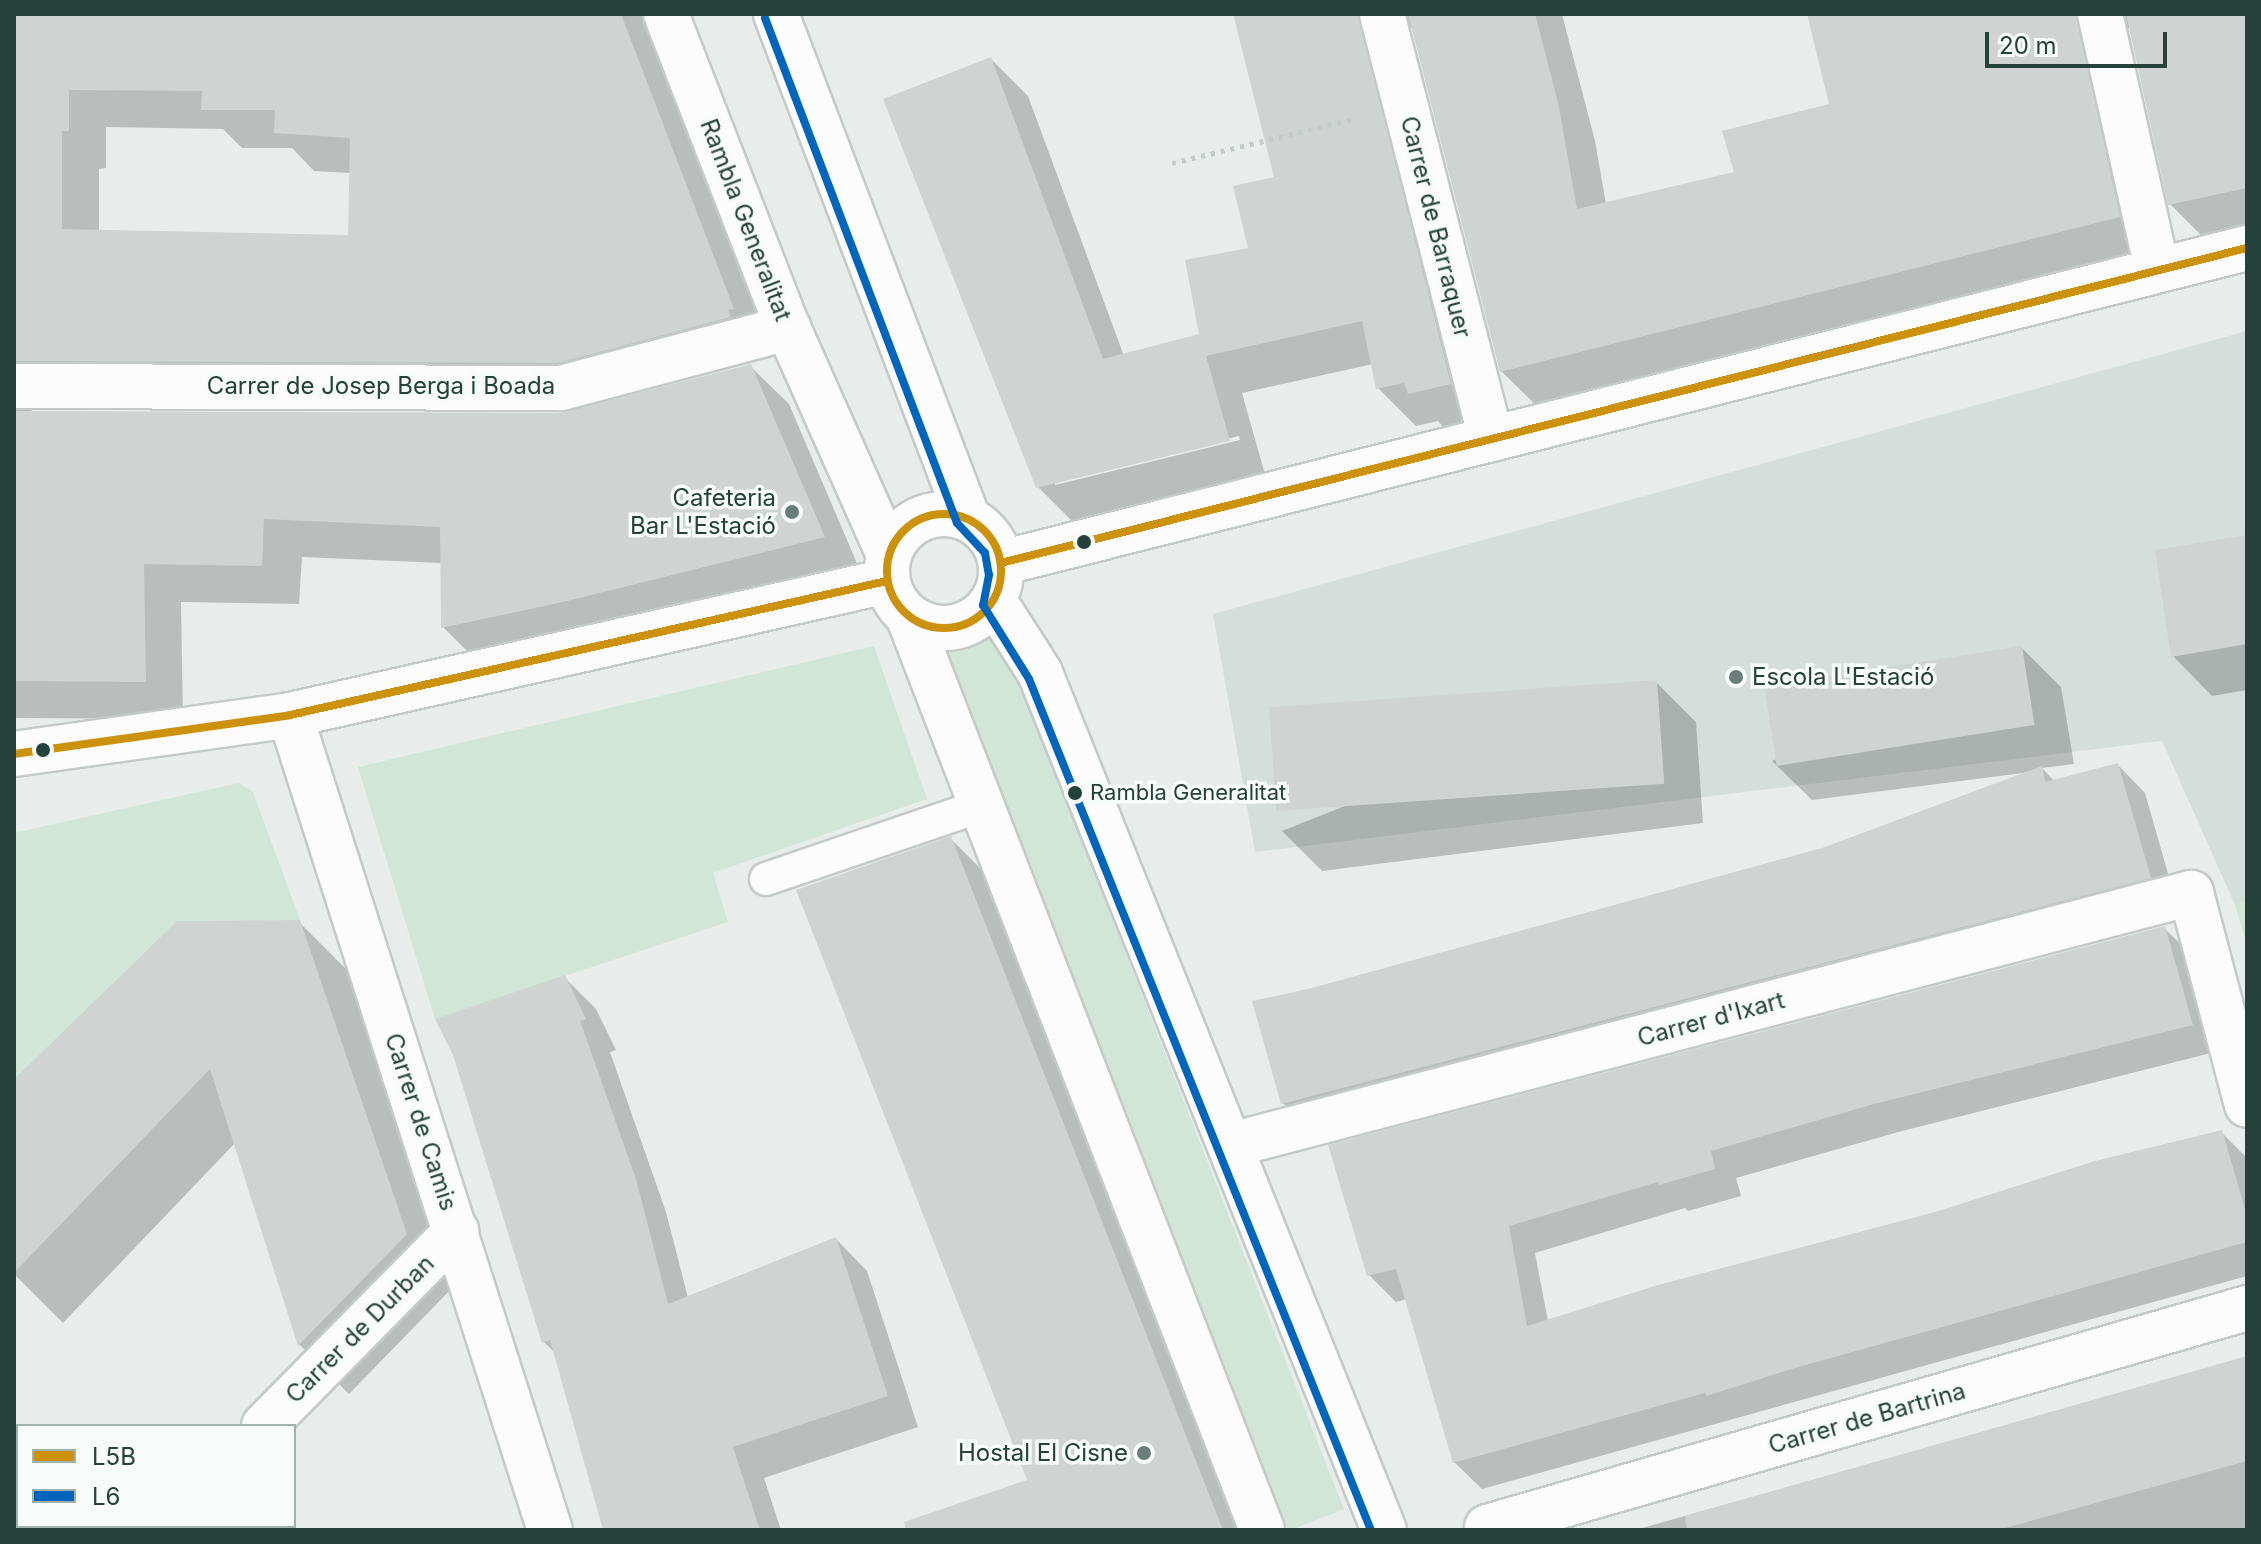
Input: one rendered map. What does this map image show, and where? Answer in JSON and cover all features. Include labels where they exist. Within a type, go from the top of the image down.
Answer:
[{"type":"street","name":"Rambla Generalitat","points":[[666,14],[788,328],[895,585],[1262,1530]]},
{"type":"street","points":[[776,14],[968,519]]},
{"type":"street","name":"Carrer de Barraquer","points":[[1382,14],[1491,439]]},
{"type":"street","points":[[2100,14],[2157,270]]},
{"type":"street","points":[[1384,1530],[1231,1145],[1085,795],[1040,673],[998,582],[990,537],[968,519],[944,514],[920,519],[901,534],[895,585],[923,626],[956,628],[984,613],[998,582],[1491,439],[2247,248]]},
{"type":"street","name":"Carrer de Josep Berga i Boada","points":[[14,386],[561,388],[788,328]]},
{"type":"street","points":[[14,754],[290,715],[895,585]]},
{"type":"street","name":"Carrer de Camis","points":[[290,715],[550,1530]]},
{"type":"street","name":"Carrer d'Ixart","points":[[1231,1145],[2191,893],[2247,1105]]},
{"type":"street","name":"Carrer de Durban","points":[[266,1424],[456,1231]]},
{"type":"street","name":"Carrer de Bartrina","points":[[1487,1527],[2247,1308]]},
{"type":"lane","points":[[766,879],[980,806]]},
{"type":"path","points":[[1172,163],[1405,106]]},
{"type":"shaded area","name":"Escola L'Estació","points":[[2247,331],[2247,901],[2235,905],[2162,741],[1255,852],[1213,614]]},
{"type":"green space","points":[[999,631],[1344,1509],[1291,1530],[1288,1530],[943,653]]},
{"type":"green space","points":[[874,646],[927,799],[713,873],[728,922],[435,1019],[358,767]]},
{"type":"green space","points":[[239,783],[253,792],[300,920],[177,921],[14,1079],[14,833]]},
{"type":"green space","points":[[2247,901],[2247,945],[2235,905]]},
{"type":"building","points":[[14,14],[621,14],[734,309],[728,310],[731,317],[558,363],[14,361]],"holes":[[[69,90],[202,91],[201,110],[275,110],[274,133],[350,138],[348,235],[62,229],[62,131],[69,131]]]},
{"type":"building","points":[[1233,14],[1358,14],[1451,384],[1408,394],[1404,383],[1376,389],[1362,321],[1206,356],[1230,441],[1036,488],[883,99],[991,57],[1103,359],[1199,334],[1185,260],[1248,248],[1233,186],[1274,177]]},
{"type":"building","points":[[1408,14],[1535,14],[1558,102],[1577,209],[1734,172],[1722,131],[1829,104],[1807,14],[2076,14],[2120,217],[1500,372]]},
{"type":"building","points":[[2126,14],[2247,14],[2247,188],[2168,205]]},
{"type":"building","points":[[751,364],[825,537],[563,602],[441,628],[440,527],[264,519],[262,566],[144,564],[146,682],[14,681],[14,411],[561,413]]},
{"type":"building","points":[[2247,535],[2247,644],[2171,657],[2155,550]]},
{"type":"building","points":[[2022,646],[2035,725],[1777,766],[1764,687]]},
{"type":"building","points":[[1657,680],[1664,784],[1276,811],[1269,707]]},
{"type":"building","points":[[2118,763],[2151,878],[1281,1104],[1252,1001],[1308,989],[1822,848],[2042,766],[2045,782]]},
{"type":"building","points":[[951,836],[1223,1530],[906,1530],[904,1522],[1027,1480],[796,890]]},
{"type":"building","points":[[300,920],[407,1234],[298,1346],[210,1069],[14,1273],[14,1079],[177,921]]},
{"type":"building","points":[[2165,926],[2193,1025],[1874,1104],[1711,1151],[1715,1169],[1659,1185],[1658,1182],[1509,1226],[1527,1326],[1658,1285],[1935,1212],[2095,1161],[2222,1130],[2247,1216],[2247,1242],[1795,1368],[1706,1396],[1705,1393],[1453,1463],[1396,1269],[1367,1276],[1328,1145]]},
{"type":"building","points":[[565,975],[586,1019],[580,1021],[636,1179],[668,1304],[836,1237],[888,1396],[733,1447],[760,1530],[603,1530],[550,1340],[542,1343],[453,1055],[435,1019]]},
{"type":"building","points":[[2247,1356],[2247,1461],[1998,1530],[1687,1530],[1685,1516]]},
{"type":"transit line","name":"L6","points":[[765,18],[957,523],[985,553],[989,575],[983,605],[1029,679],[1371,1530]]},
{"type":"transit line","name":"L5B","points":[[1001,563],[2247,248]]},
{"type":"transit line","name":"L5B","points":[[944,514],[966,518],[985,530],[997,549],[1001,571],[997,593],[985,612],[966,624],[944,628],[922,624],[903,612],[891,593],[887,571],[891,549],[903,530],[922,518],[944,514]]},
{"type":"transit line","name":"L5B","points":[[14,754],[290,715],[887,581]]},
{"type":"place","name":"Cafeteria Bar L'Estació","points":[[792,512]]},
{"type":"place","name":"Escola L'Estació","points":[[1736,677]]},
{"type":"place","name":"Rambla Generalitat","points":[[1075,793]]},
{"type":"place","name":"Hostal El Cisne","points":[[1144,1453]]}]
